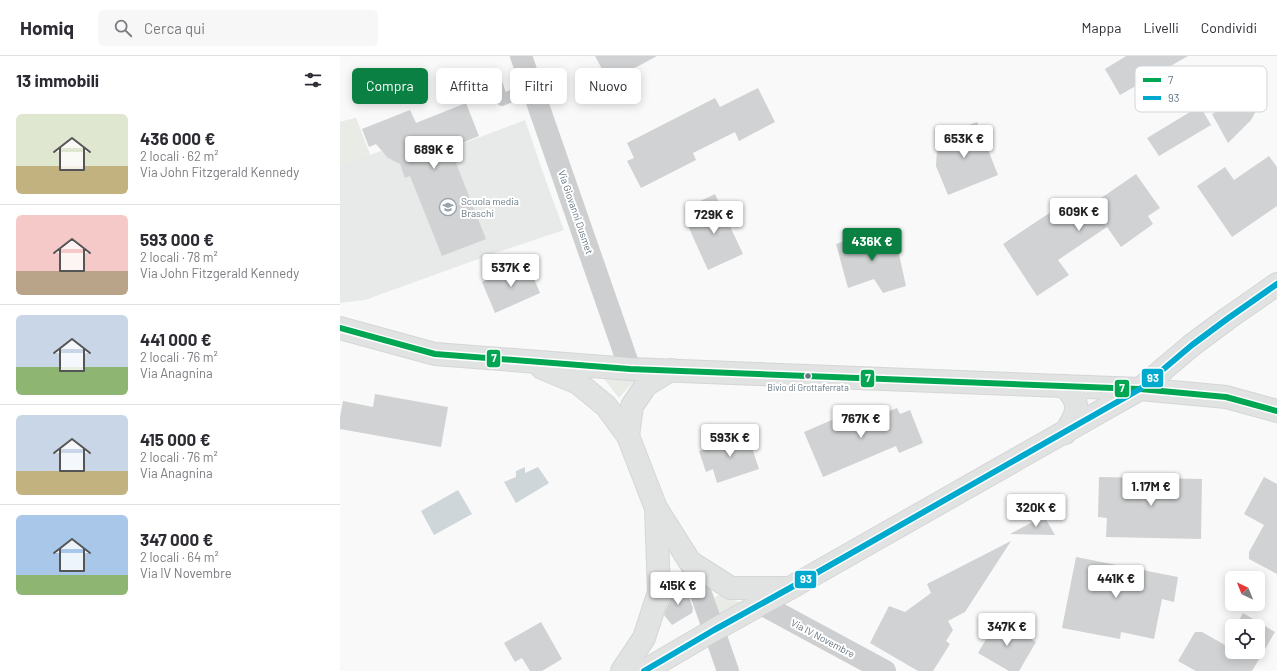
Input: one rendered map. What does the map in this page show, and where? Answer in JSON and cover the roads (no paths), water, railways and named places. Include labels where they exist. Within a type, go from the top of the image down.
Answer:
[{"type":"main road","points":[[644,671],[1140,389],[1227,319],[1277,284]]},
{"type":"main road","points":[[340,328],[435,354],[630,369],[1140,389],[1226,397],[1277,411]]},
{"type":"main road","points":[[526,362],[578,384],[606,406],[628,436],[656,508],[690,562],[731,588],[790,588]]},
{"type":"main road","points":[[628,436],[632,406],[646,385],[671,370]]},
{"type":"main road","points":[[1064,386],[1075,399],[1077,406],[1076,415],[1065,433]]},
{"type":"main road","points":[[622,671],[644,638],[659,592],[656,508]]},
{"type":"street","name":"Via Giovanni Dusmet","points":[[521,56],[525,68]]},
{"type":"street","name":"Via Giovanni Dusmet","points":[[538,104],[630,369]]},
{"type":"street","points":[[690,562],[728,671]]},
{"type":"street","name":"Via IV Novembre","points":[[761,604],[885,671]]},
{"type":"place","name":"Scuola media Braschi","points":[[448,207]]},
{"type":"place","name":"Bivio di Grottaferrata","points":[[808,376]]}]
